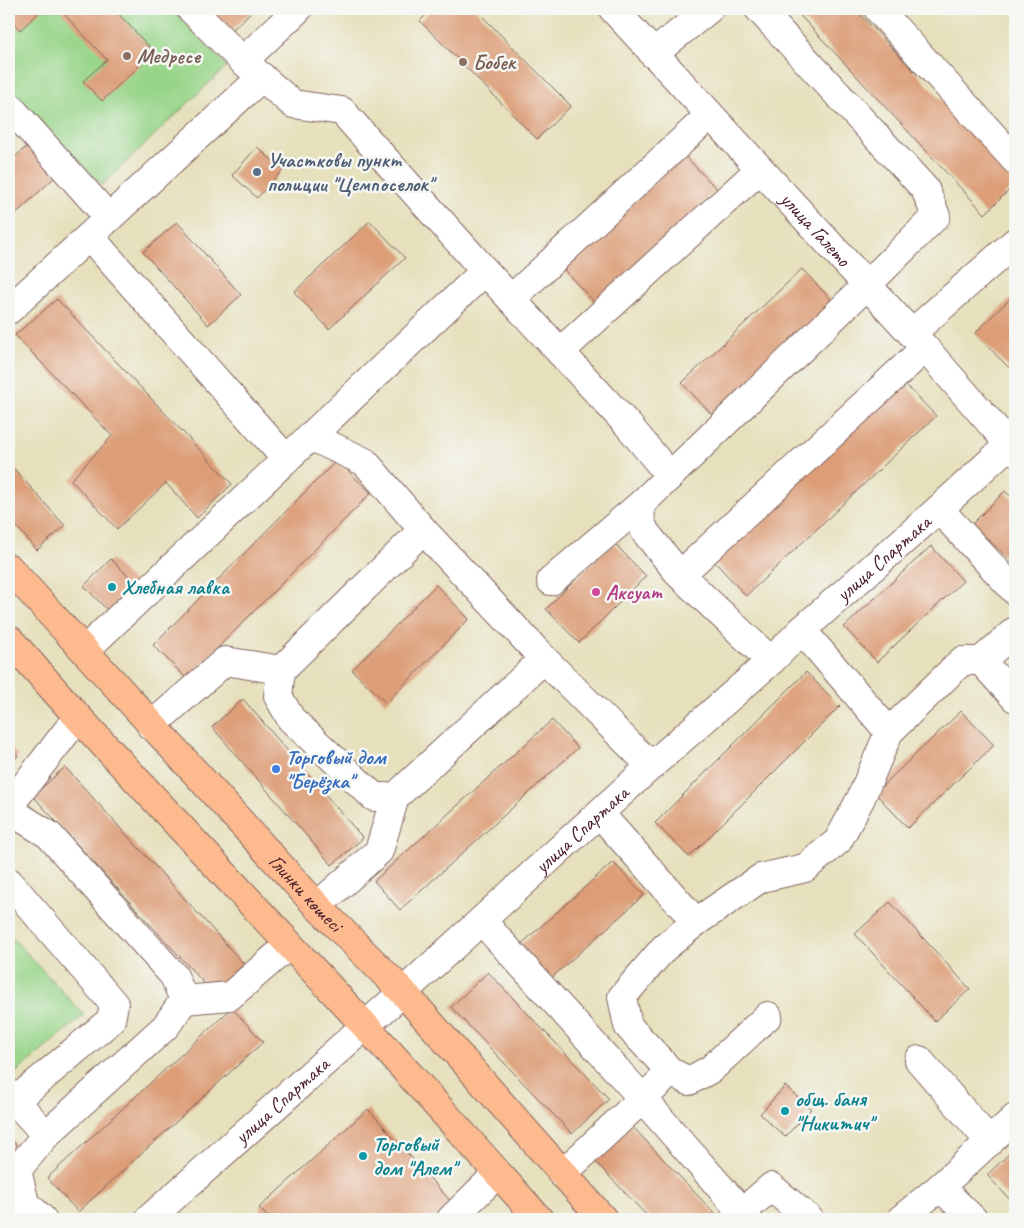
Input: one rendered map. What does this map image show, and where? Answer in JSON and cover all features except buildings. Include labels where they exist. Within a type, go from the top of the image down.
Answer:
[{"type":"main road","name":"Глинки көшесі","points":[[9,568],[317,906],[403,992],[603,1219]]},
{"type":"main road","points":[[9,638],[78,717],[364,1026],[539,1219]]},
{"type":"street","points":[[191,9],[252,69],[293,104],[342,111],[485,271],[628,425],[670,476]]},
{"type":"street","points":[[9,310],[109,218],[252,69],[298,9]]},
{"type":"street","name":"улица Галето","points":[[613,9],[919,340],[1013,445]]},
{"type":"street","points":[[653,54],[709,9]]},
{"type":"street","points":[[551,581],[640,505],[936,216],[925,188],[760,9]]},
{"type":"street","points":[[878,9],[1015,160]]},
{"type":"street","points":[[511,299],[710,115]]},
{"type":"street","points":[[13,119],[109,218]]},
{"type":"street","points":[[560,352],[760,169]]},
{"type":"street","points":[[90,236],[286,458]]},
{"type":"street","points":[[680,575],[919,340],[1015,242]]},
{"type":"street","points":[[85,650],[485,271]]},
{"type":"street","points":[[310,436],[365,462],[423,530],[544,659],[651,766]]},
{"type":"street","name":"улица Спартака","points":[[154,1218],[802,630],[1013,445]]},
{"type":"street","points":[[640,505],[641,523],[646,533],[680,575],[771,660]]},
{"type":"street","points":[[939,509],[1015,591]]},
{"type":"street","points":[[394,797],[374,797],[291,719],[278,696],[281,670],[423,530]]},
{"type":"street","points":[[802,630],[889,732]]},
{"type":"street","points":[[768,1016],[711,1068],[689,1081],[671,1072],[628,1026],[622,997],[664,948],[696,922],[761,878],[804,868],[838,841],[861,798],[889,732],[962,661],[981,661],[1015,631]]},
{"type":"street","points":[[317,906],[379,851],[394,797],[544,659]]},
{"type":"street","points":[[151,726],[225,661],[281,670]]},
{"type":"street","points":[[981,661],[1015,698]]},
{"type":"street","points":[[78,717],[9,808],[49,835],[174,976],[184,1000]]},
{"type":"street","points":[[600,814],[696,922]]},
{"type":"street","points":[[9,882],[114,1004],[111,1020],[12,1097],[46,1135]]},
{"type":"street","points":[[482,920],[643,1100],[741,1217],[771,1187],[809,1219]]},
{"type":"street","points":[[184,1000],[230,996],[289,945]]},
{"type":"street","points":[[42,1219],[24,1202],[17,1170],[46,1135],[166,1026],[184,1000]]},
{"type":"street","points":[[919,1060],[990,1142]]},
{"type":"street","points":[[562,1174],[671,1072]]},
{"type":"street","points":[[901,1219],[940,1187],[1015,1118]]},
{"type":"street","points":[[451,1219],[498,1174]]},
{"type":"street","points":[[940,1187],[973,1219]]},
{"type":"green space","points":[[9,9],[172,9],[227,66],[102,185],[9,88]]},
{"type":"green space","points":[[9,934],[84,1015],[11,1077],[9,1074]]},
{"type":"place","name":"Медресе","points":[[127,56]]},
{"type":"place","name":"Бобек","points":[[463,62]]},
{"type":"place","name":"Участковы пункт полиции \"Цемпоселок\"","points":[[257,172]]},
{"type":"place","name":"Хлебная лавка","points":[[112,587]]},
{"type":"place","name":"Аксуат","points":[[596,592]]},
{"type":"place","name":"Торговый дом \"Берёзка\"","points":[[276,769]]},
{"type":"place","name":"общ. баня \"Никитич\"","points":[[785,1111]]},
{"type":"place","name":"Торговый дом \"Алем\"","points":[[363,1156]]}]
